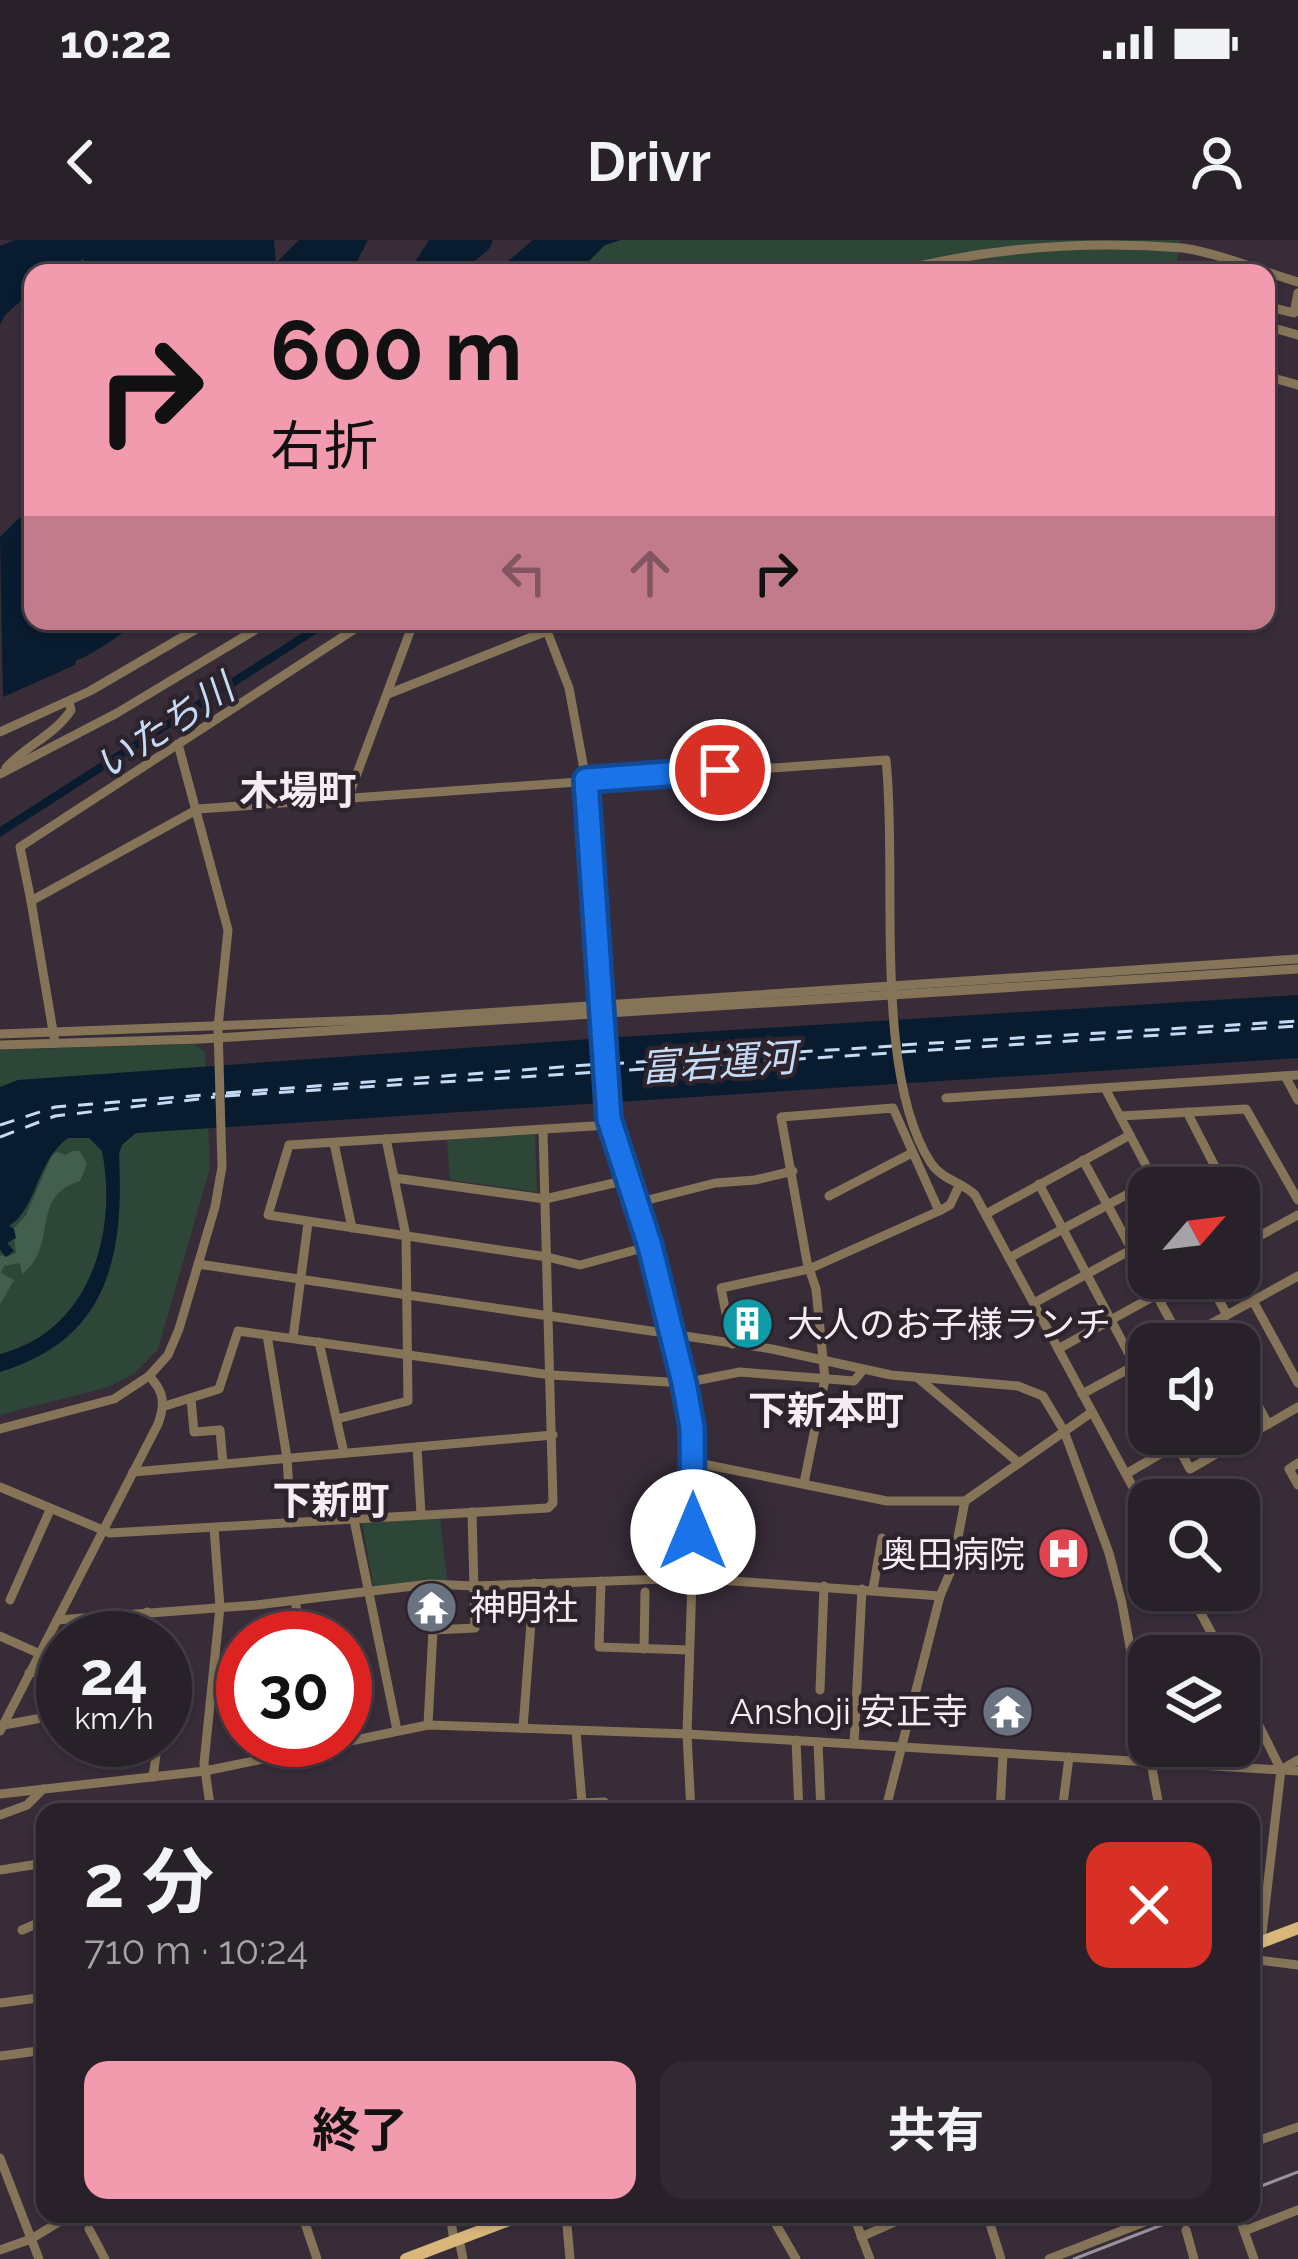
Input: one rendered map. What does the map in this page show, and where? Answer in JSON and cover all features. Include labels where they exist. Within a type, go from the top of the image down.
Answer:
[{"type":"main road","points":[[1260,1942],[1298,1928]]},
{"type":"main road","points":[[406,2259],[501,2223]]},
{"type":"street","points":[[931,264],[1004,248],[1128,243],[1188,249],[1238,264]]},
{"type":"street","points":[[1275,309],[1294,314],[1298,293]]},
{"type":"street","points":[[0,732],[69,702],[194,630]]},
{"type":"street","points":[[1,773],[117,713],[255,630]]},
{"type":"street","points":[[55,1038],[20,848],[353,630]]},
{"type":"street","points":[[349,795],[410,630]]},
{"type":"street","points":[[388,694],[547,632],[569,688],[586,780],[610,1125],[673,1335],[693,1462],[687,1734],[691,1803]]},
{"type":"street","points":[[1,773],[63,724],[71,710],[69,702]]},
{"type":"street","points":[[0,1430],[114,1399],[149,1376],[168,1355],[220,1182],[218,1032],[228,930],[178,744]]},
{"type":"street","points":[[31,901],[198,809],[886,760],[893,1009],[909,1107],[932,1164],[975,1195],[1129,1479]]},
{"type":"street","points":[[0,1045],[55,1038],[599,1010],[1298,959]]},
{"type":"street","points":[[894,989],[1298,969]]},
{"type":"street","points":[[0,1034],[55,1038]]},
{"type":"street","points":[[1285,1076],[1298,1100]]},
{"type":"street","points":[[946,1098],[1298,1076]]},
{"type":"street","points":[[1106,1090],[1147,1167]]},
{"type":"street","points":[[804,1483],[825,1379],[824,1361],[816,1289],[782,1117],[893,1108],[910,1154],[940,1211]]},
{"type":"street","points":[[1120,1116],[1246,1108],[1298,1198]]},
{"type":"street","points":[[1186,1112],[1215,1167]]},
{"type":"street","points":[[610,1125],[289,1145],[268,1215],[580,1265],[650,1246]]},
{"type":"street","points":[[0,1487],[102,1533],[548,1508],[554,1503],[543,1130]]},
{"type":"street","points":[[986,1214],[1130,1135]]},
{"type":"street","points":[[337,1419],[408,1401],[406,1235],[386,1139]]},
{"type":"street","points":[[334,1143],[352,1228]]},
{"type":"street","points":[[829,1196],[910,1154]]},
{"type":"street","points":[[1083,1160],[1128,1242]]},
{"type":"street","points":[[636,1203],[715,1183],[793,1171]]},
{"type":"street","points":[[395,1178],[545,1199],[627,1180]]},
{"type":"street","points":[[1039,1184],[1128,1353]]},
{"type":"street","points":[[732,1344],[721,1288],[809,1269],[940,1211],[950,1204],[959,1186]]},
{"type":"street","points":[[1009,1258],[1128,1196]]},
{"type":"street","points":[[1260,1236],[1296,1222]]},
{"type":"street","points":[[292,1338],[308,1223]]},
{"type":"street","points":[[1034,1303],[1128,1252]]},
{"type":"street","points":[[198,1264],[732,1344],[863,1370],[1029,1389],[1053,1407],[1064,1431],[1096,1517],[1128,1635]]},
{"type":"street","points":[[1214,1322],[1294,1278],[1298,1295]]},
{"type":"street","points":[[1058,1349],[1149,1299]]},
{"type":"street","points":[[1218,1299],[1227,1315]]},
{"type":"street","points":[[1253,1300],[1298,1383]]},
{"type":"street","points":[[62,1611],[165,1406],[219,1389],[238,1331],[551,1375],[684,1383],[740,1372],[854,1381],[863,1370]]},
{"type":"street","points":[[267,1334],[292,1523]]},
{"type":"street","points":[[319,1342],[344,1453]]},
{"type":"street","points":[[1082,1394],[1128,1370]]},
{"type":"street","points":[[149,1376],[165,1406]]},
{"type":"street","points":[[917,1378],[1019,1463]]},
{"type":"street","points":[[191,1399],[194,1432],[220,1430],[223,1464]]},
{"type":"street","points":[[1260,1429],[1298,1407]]},
{"type":"street","points":[[1260,1409],[1268,1424]]},
{"type":"street","points":[[693,1462],[887,1501],[965,1501],[1092,1412]]},
{"type":"street","points":[[133,1472],[553,1435]]},
{"type":"street","points":[[418,1447],[421,1514]]},
{"type":"street","points":[[1126,1474],[1152,1455]]},
{"type":"street","points":[[1183,1455],[1190,1469],[1214,1455]]},
{"type":"street","points":[[1298,1463],[1288,1468],[1298,1485]]},
{"type":"street","points":[[891,1803],[904,1727],[952,1568],[965,1501]]},
{"type":"street","points":[[10,1600],[50,1510]]},
{"type":"street","points":[[428,1725],[433,1630],[475,1628],[472,1512]]},
{"type":"street","points":[[354,1520],[398,1730]]},
{"type":"street","points":[[210,1803],[205,1771],[220,1607],[214,1528]]},
{"type":"street","points":[[637,1532],[693,1532]]},
{"type":"street","points":[[854,1744],[867,1589],[882,1538]]},
{"type":"street","points":[[162,1611],[430,1584],[692,1578],[940,1596]]},
{"type":"street","points":[[601,1581],[599,1647],[689,1650]]},
{"type":"street","points":[[523,1728],[534,1583]]},
{"type":"street","points":[[820,1690],[824,1586]]},
{"type":"street","points":[[644,1648],[645,1592]]},
{"type":"street","points":[[296,1601],[296,1611]]},
{"type":"street","points":[[0,1636],[36,1652]]},
{"type":"street","points":[[1,1728],[36,1657]]},
{"type":"street","points":[[29,1673],[36,1672]]},
{"type":"street","points":[[1,1728],[36,1720]]},
{"type":"street","points":[[372,1734],[428,1725],[523,1728],[1128,1760]]},
{"type":"street","points":[[1260,1728],[1281,1770],[1260,1916]]},
{"type":"street","points":[[576,1731],[582,1803],[604,1803]]},
{"type":"street","points":[[796,1740],[799,1803]]},
{"type":"street","points":[[818,1742],[821,1803]]},
{"type":"street","points":[[1000,1803],[1003,1754]]},
{"type":"street","points":[[1063,1803],[1069,1757]]},
{"type":"street","points":[[1281,1770],[1298,1760]]},
{"type":"street","points":[[153,1777],[154,1767]]},
{"type":"street","points":[[0,1795],[220,1767]]},
{"type":"street","points":[[1153,1767],[1159,1803]]},
{"type":"street","points":[[1238,1767],[1298,1771]]},
{"type":"street","points":[[0,1815],[27,1805],[43,1790]]},
{"type":"street","points":[[0,1870],[36,1864]]},
{"type":"street","points":[[22,1930],[36,1923]]},
{"type":"street","points":[[1260,1960],[1298,1965]]},
{"type":"street","points":[[0,1990],[1,2003],[36,1998]]},
{"type":"street","points":[[0,2056],[36,2051]]},
{"type":"street","points":[[1260,2141],[1298,2127]]},
{"type":"street","points":[[0,2159],[39,2259]]},
{"type":"street","points":[[1244,2231],[1298,2210]]},
{"type":"street","points":[[0,2250],[57,2223]]},
{"type":"street","points":[[305,2223],[317,2259]]},
{"type":"street","points":[[452,2223],[463,2259]]},
{"type":"street","points":[[567,2223],[569,2259]]},
{"type":"street","points":[[775,2223],[796,2259]]},
{"type":"street","points":[[856,2223],[870,2259]]},
{"type":"street","points":[[861,2237],[893,2223]]},
{"type":"street","points":[[990,2223],[1000,2259]]},
{"type":"street","points":[[1049,2259],[1143,2223]]},
{"type":"street","points":[[1241,2223],[1254,2259]]},
{"type":"street","points":[[89,2229],[105,2259]]},
{"type":"street","points":[[1186,2230],[1194,2259]]},
{"type":"green space","points":[[621,240],[1180,240],[1176,264],[586,264],[605,244]]},
{"type":"green space","points":[[194,1044],[205,1052],[210,1168],[158,1349],[134,1374],[108,1387],[0,1415],[0,1050]]},
{"type":"green space","points":[[535,1134],[537,1192],[450,1180],[447,1140]]},
{"type":"green space","points":[[80,1151],[87,1164],[80,1181],[54,1198],[33,1263],[22,1274],[20,1263],[4,1266],[1,1273],[14,1280],[0,1305],[0,1255],[16,1253],[13,1229],[26,1215],[51,1157]]},
{"type":"green space","points":[[440,1518],[447,1582],[374,1589],[362,1523]]},
{"type":"water","points":[[15,240],[274,240],[276,263],[299,240],[368,240],[356,264],[87,264],[83,259],[75,264],[24,264],[24,298],[0,325],[0,246]]},
{"type":"water","points":[[429,240],[493,240],[472,264],[414,264]]},
{"type":"water","points":[[533,240],[621,240],[605,245],[586,264],[508,261]]},
{"type":"water","points":[[24,517],[24,630],[126,630],[75,665],[3,697],[0,537]]},
{"type":"water","name":"いたち川","points":[[307,630],[322,630],[0,837],[0,827]]},
{"type":"water","name":"富岩運河","points":[[1298,995],[1298,1058],[136,1133],[119,1154],[118,1226],[103,1288],[66,1338],[37,1357],[0,1372],[0,1354],[31,1342],[76,1301],[91,1275],[105,1214],[102,1151],[89,1138],[68,1138],[49,1159],[26,1208],[9,1226],[16,1238],[7,1243],[14,1251],[6,1257],[0,1250],[0,1087],[18,1080]]},
{"type":"ferry route","points":[[902,1045],[1298,1021]]},
{"type":"ferry route","points":[[901,1052],[1298,1026]]},
{"type":"ferry route","points":[[609,1064],[893,1046]]},
{"type":"ferry route","points":[[225,1096],[892,1053]]},
{"type":"ferry route","points":[[226,1093],[599,1064]]},
{"type":"ferry route","points":[[0,1125],[55,1107],[217,1094]]},
{"type":"ferry route","points":[[0,1137],[55,1116],[215,1097]]},
{"type":"tram line","points":[[1260,2187],[1298,2172]]},
{"type":"tram line","points":[[1074,2259],[1167,2223]]},
{"type":"place","name":"大人のお子様ランチ","points":[[748,1324]]},
{"type":"place","name":"奥田病院","points":[[1064,1554]]},
{"type":"place","name":"神明社","points":[[431,1607]]},
{"type":"place","name":"Anshoji 安正寺","points":[[1007,1711]]},
{"type":"district","name":"木場町","points":[[298,790]]},
{"type":"district","name":"下新本町","points":[[826,1410]]},
{"type":"district","name":"下新町","points":[[331,1500]]},
{"type":"route","points":[[693,1532],[692,1427],[684,1383],[650,1246],[609,1119],[586,780],[720,770]]}]
